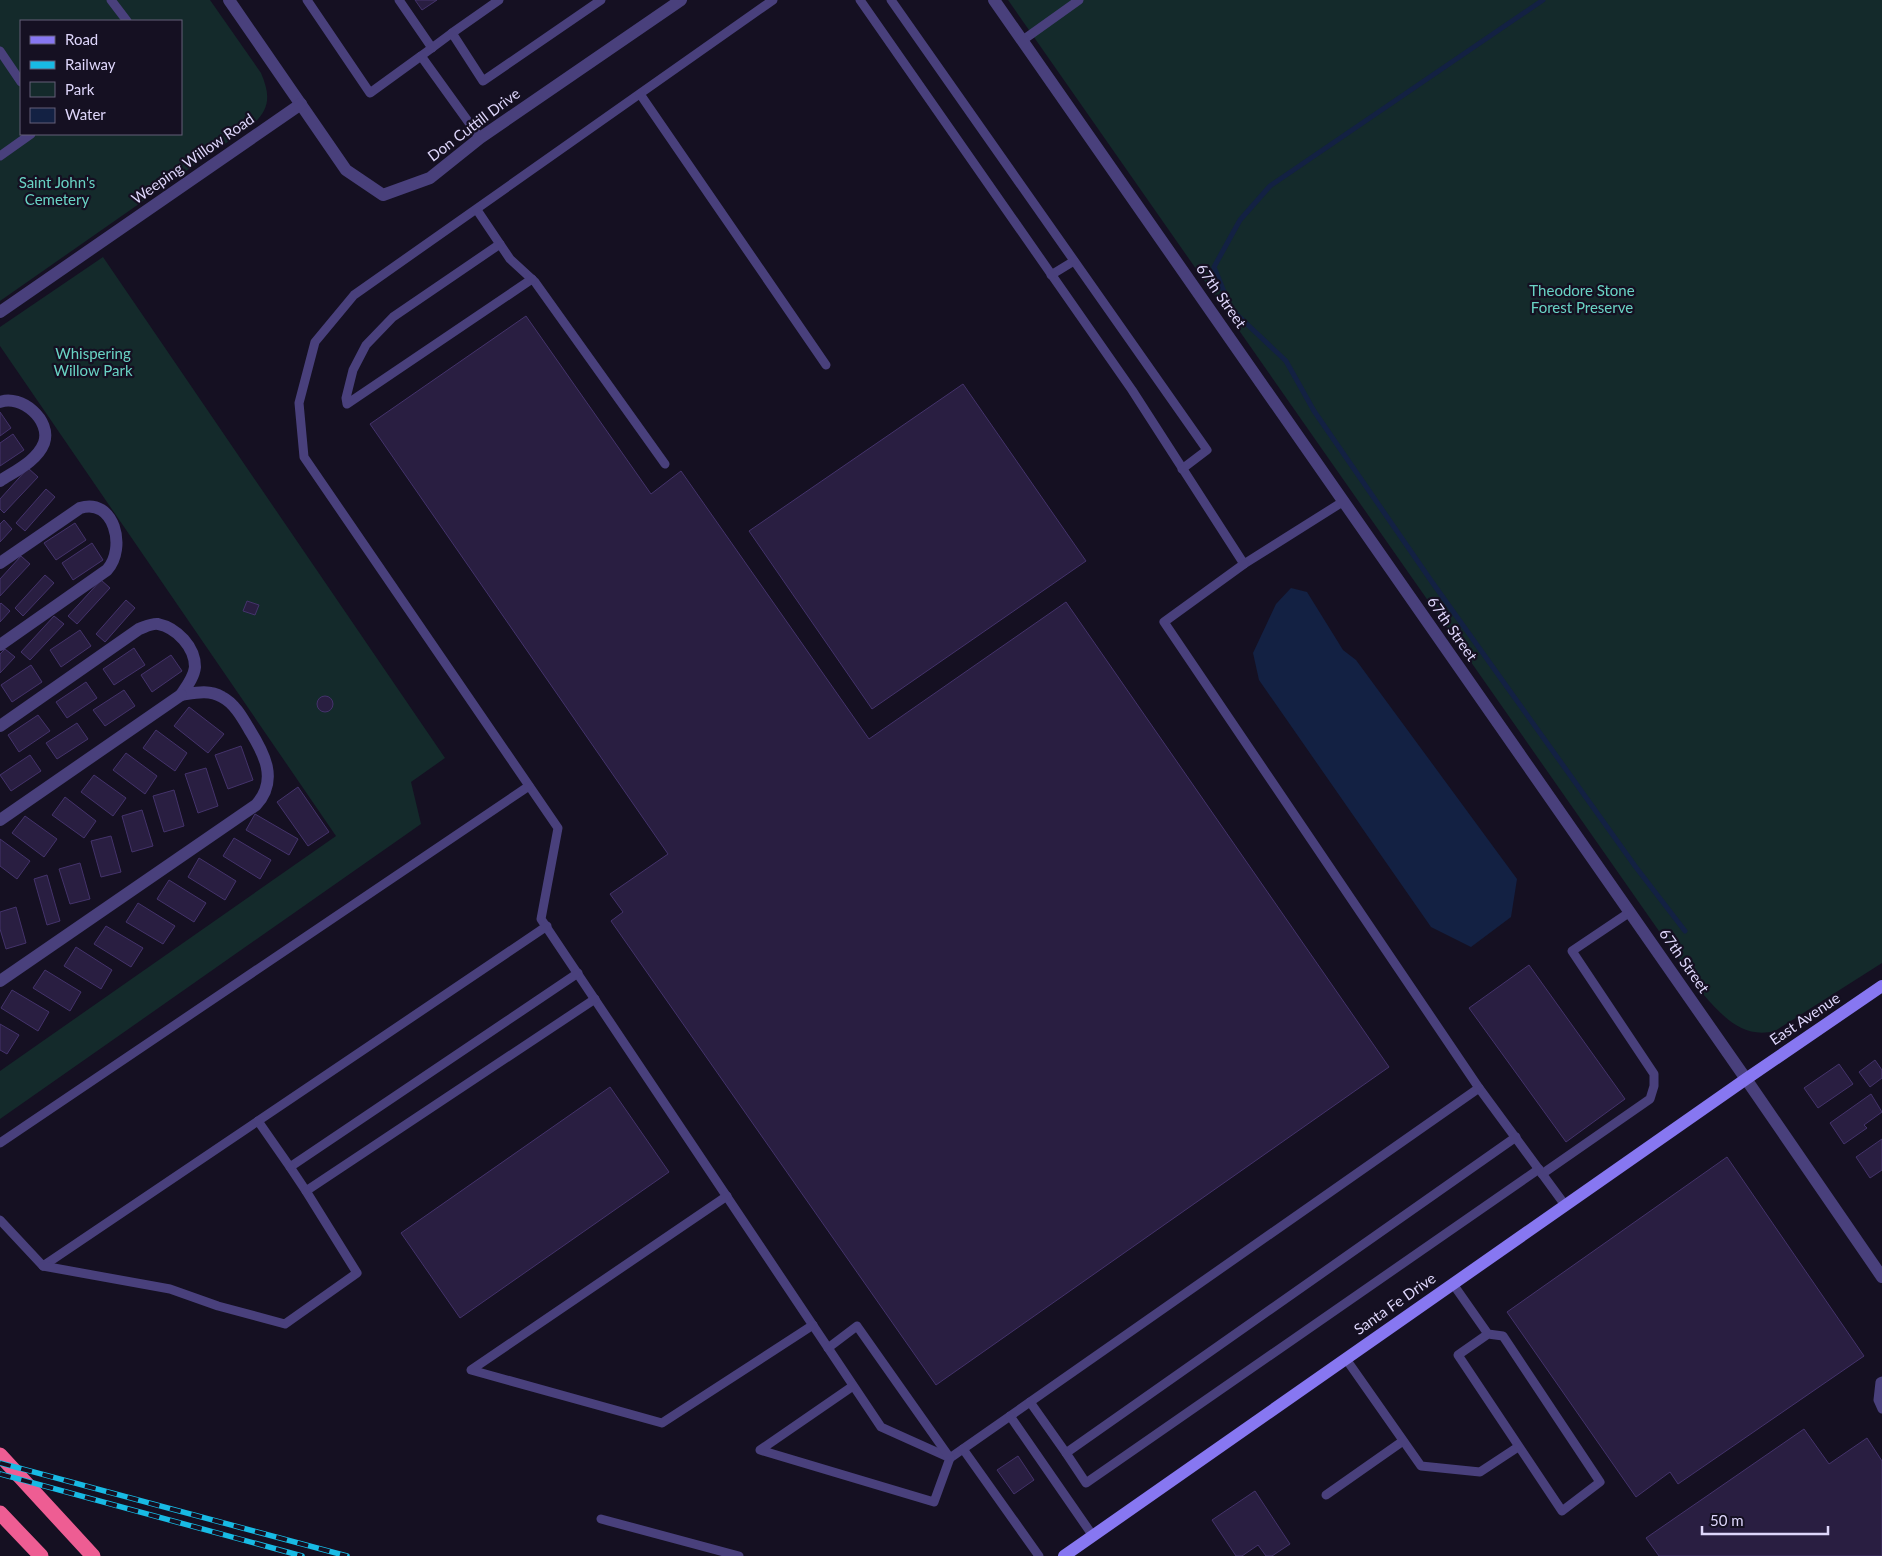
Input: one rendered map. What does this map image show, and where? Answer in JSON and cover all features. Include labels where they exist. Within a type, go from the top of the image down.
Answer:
[{"type":"highway","points":[[0,1455],[93,1556]]},
{"type":"highway","points":[[0,1513],[41,1556]]},
{"type":"street","points":[[229,0],[301,104]]},
{"type":"street","name":"Don Cuttill Drive","points":[[301,104],[346,170],[383,195],[430,178],[480,138],[681,0]]},
{"type":"street","name":"67th Street","points":[[994,0],[1882,1277]]},
{"type":"street","name":"Weeping Willow Road","points":[[0,312],[301,104]]},
{"type":"street","points":[[0,402],[18,401],[29,407],[41,423],[45,440],[40,451],[33,458],[0,481]]},
{"type":"street","points":[[0,562],[80,508],[87,506],[104,512],[110,520],[118,545],[117,555],[113,564],[107,570],[0,645]]},
{"type":"street","points":[[0,726],[148,625],[157,624],[180,636],[188,644],[194,656],[195,668],[181,695],[0,820]]},
{"type":"street","points":[[0,981],[248,810],[265,795],[268,783],[266,760],[260,746],[236,710],[222,697],[211,692],[181,695]]},
{"type":"street","name":"East Avenue","points":[[1746,1079],[1882,986]]},
{"type":"street","name":"Santa Fe Drive","points":[[1064,1556],[1746,1079]]},
{"type":"lane","points":[[111,0],[125,20]]},
{"type":"lane","points":[[307,0],[370,94],[499,0]]},
{"type":"lane","points":[[399,0],[432,48]]},
{"type":"lane","points":[[452,33],[483,81],[601,0]]},
{"type":"lane","points":[[773,0],[354,295],[315,342],[299,402],[304,457],[558,828],[541,919],[881,1427],[950,1458]]},
{"type":"lane","points":[[860,0],[1132,390],[1244,564]]},
{"type":"lane","points":[[891,0],[1207,450],[1182,469]]},
{"type":"lane","points":[[1023,40],[1079,0]]},
{"type":"lane","points":[[0,51],[20,81]]},
{"type":"lane","points":[[421,56],[480,138]]},
{"type":"lane","points":[[640,94],[826,364]]},
{"type":"lane","points":[[0,156],[30,135]]},
{"type":"lane","points":[[477,210],[510,259],[532,279],[665,464]]},
{"type":"lane","points":[[500,244],[393,317],[366,345],[353,370],[346,398],[347,404],[532,279]]},
{"type":"lane","points":[[1052,275],[1074,261]]},
{"type":"lane","points":[[1344,501],[1244,564],[1164,622],[1479,1088],[1565,1205]]},
{"type":"lane","points":[[0,1143],[529,786]]},
{"type":"lane","points":[[1030,1402],[1086,1483],[1540,1171],[1650,1099],[1654,1086],[1654,1074],[1572,951],[1630,912]]},
{"type":"lane","points":[[43,1266],[547,926]]},
{"type":"lane","points":[[290,1167],[578,973]]},
{"type":"lane","points":[[306,1191],[595,999]]},
{"type":"lane","points":[[853,1386],[760,1450],[934,1502],[950,1458],[1479,1088]]},
{"type":"lane","points":[[0,1220],[43,1266],[170,1289],[218,1306],[285,1324],[357,1273],[306,1191],[258,1121]]},
{"type":"lane","points":[[1066,1453],[1516,1137]]},
{"type":"lane","points":[[727,1196],[471,1370],[662,1423],[813,1325]]},
{"type":"lane","points":[[1453,1284],[1488,1334]]},
{"type":"lane","points":[[828,1348],[857,1326],[950,1458]]},
{"type":"lane","points":[[1488,1334],[1503,1336],[1600,1482],[1562,1511],[1458,1355],[1488,1334]]},
{"type":"lane","points":[[1346,1359],[1421,1466],[1480,1472],[1518,1447]]},
{"type":"lane","points":[[1882,1381],[1880,1382],[1878,1400],[1882,1409]]},
{"type":"lane","points":[[1010,1416],[1092,1536]]},
{"type":"lane","points":[[1326,1495],[1403,1441]]},
{"type":"lane","points":[[963,1449],[1039,1556]]},
{"type":"lane","points":[[602,1519],[738,1556]]},
{"type":"green space","name":"Saint John's Cemetery","points":[[0,0],[210,0],[261,73],[267,94],[266,107],[252,125],[0,301]]},
{"type":"green space","name":"Theodore Stone Forest Preserve","points":[[1008,0],[1882,0],[1882,963],[1775,1031],[1764,1033],[1743,1029],[1726,1018],[1711,1003]]},
{"type":"green space","name":"Whispering Willow Park","points":[[103,257],[445,758],[411,782],[421,824],[0,1119],[0,1071],[336,836],[0,346],[0,327]]},
{"type":"water","points":[[1291,588],[1307,592],[1343,650],[1356,660],[1517,879],[1511,917],[1471,947],[1431,927],[1259,680],[1253,653],[1276,604]]},
{"type":"building","points":[[415,0],[437,0],[422,10]]},
{"type":"building","points":[[526,316],[651,494],[681,471],[869,739],[1066,602],[1389,1067],[936,1385],[611,921],[623,912],[610,894],[668,854],[370,424]]},
{"type":"building","points":[[963,384],[1086,561],[872,709],[749,531]]},
{"type":"building","points":[[0,412],[11,428],[0,436]]},
{"type":"building","points":[[13,434],[24,450],[0,466],[0,443]]},
{"type":"building","points":[[28,468],[38,477],[4,513],[0,509],[0,499]]},
{"type":"building","points":[[46,489],[55,497],[25,531],[16,523]]},
{"type":"building","points":[[4,520],[12,529],[0,542],[0,524]]},
{"type":"building","points":[[75,523],[86,540],[56,560],[44,543]]},
{"type":"building","points":[[92,543],[103,560],[73,580],[62,563]]},
{"type":"building","points":[[21,556],[30,564],[0,596],[0,579]]},
{"type":"building","points":[[45,575],[54,583],[23,616],[15,608]]},
{"type":"building","points":[[101,580],[110,588],[77,624],[68,616]]},
{"type":"building","points":[[126,600],[135,608],[105,642],[96,634]]},
{"type":"building","points":[[247,601],[259,605],[255,615],[243,611]]},
{"type":"building","points":[[0,604],[10,611],[0,622]]},
{"type":"building","points":[[54,616],[64,624],[30,660],[21,652]]},
{"type":"building","points":[[80,630],[91,646],[61,667],[50,650]]},
{"type":"building","points":[[134,648],[145,665],[114,685],[103,669]]},
{"type":"building","points":[[5,649],[15,657],[0,673],[0,654]]},
{"type":"building","points":[[171,655],[182,671],[152,692],[141,675]]},
{"type":"building","points":[[31,665],[42,682],[12,702],[1,685]]},
{"type":"building","points":[[86,682],[97,698],[67,718],[56,702]]},
{"type":"building","points":[[124,690],[135,706],[105,726],[93,710]]},
{"type":"building","points":[[325,696],[333,704],[325,712],[317,704]]},
{"type":"building","points":[[189,707],[224,734],[208,753],[174,726]]},
{"type":"building","points":[[38,715],[50,731],[19,752],[8,735]]},
{"type":"building","points":[[77,723],[88,739],[57,759],[46,743]]},
{"type":"building","points":[[156,730],[187,753],[175,771],[143,748]]},
{"type":"building","points":[[241,746],[253,780],[228,789],[215,755]]},
{"type":"building","points":[[126,753],[157,776],[145,794],[113,770]]},
{"type":"building","points":[[30,755],[41,771],[11,791],[0,775]]},
{"type":"building","points":[[206,768],[218,806],[198,813],[185,774]]},
{"type":"building","points":[[94,775],[126,798],[113,816],[81,792]]},
{"type":"building","points":[[298,787],[329,832],[308,846],[277,802]]},
{"type":"building","points":[[174,790],[184,826],[164,832],[153,796]]},
{"type":"building","points":[[65,797],[96,821],[84,838],[52,815]]},
{"type":"building","points":[[142,810],[153,846],[132,852],[122,816]]},
{"type":"building","points":[[255,814],[298,839],[289,855],[246,830]]},
{"type":"building","points":[[25,816],[57,839],[44,857],[12,833]]},
{"type":"building","points":[[111,836],[121,872],[101,877],[91,841]]},
{"type":"building","points":[[234,838],[271,860],[260,879],[223,856]]},
{"type":"building","points":[[0,839],[30,861],[17,879],[0,866]]},
{"type":"building","points":[[199,858],[236,881],[225,900],[188,877]]},
{"type":"building","points":[[80,863],[90,899],[70,904],[59,869]]},
{"type":"building","points":[[47,875],[60,921],[47,925],[34,879]]},
{"type":"building","points":[[169,880],[206,903],[194,922],[157,899]]},
{"type":"building","points":[[138,903],[175,926],[163,944],[126,922]]},
{"type":"building","points":[[16,907],[26,943],[6,949],[0,929],[0,912]]},
{"type":"building","points":[[106,926],[143,948],[131,967],[94,944]]},
{"type":"building","points":[[76,947],[112,970],[101,989],[64,966]]},
{"type":"building","points":[[1529,965],[1625,1099],[1566,1142],[1469,1008]]},
{"type":"building","points":[[45,970],[81,992],[70,1011],[33,988]]},
{"type":"building","points":[[12,990],[49,1012],[38,1031],[1,1008]]},
{"type":"building","points":[[0,1024],[19,1035],[7,1054],[0,1050]]},
{"type":"building","points":[[1875,1060],[1882,1070],[1882,1078],[1870,1087],[1859,1072]]},
{"type":"building","points":[[1839,1064],[1853,1084],[1818,1108],[1804,1088]]},
{"type":"building","points":[[610,1087],[669,1172],[460,1318],[401,1233]]},
{"type":"building","points":[[1871,1094],[1882,1112],[1864,1125],[1867,1128],[1844,1144],[1830,1123]]},
{"type":"building","points":[[1882,1139],[1882,1170],[1870,1178],[1856,1157]]},
{"type":"building","points":[[1727,1157],[1864,1356],[1678,1484],[1670,1472],[1636,1497],[1507,1312]]},
{"type":"building","points":[[1804,1429],[1829,1464],[1867,1438],[1882,1461],[1882,1556],[1659,1556],[1646,1538]]},
{"type":"building","points":[[1018,1456],[1034,1480],[1014,1494],[997,1470]]},
{"type":"building","points":[[1255,1491],[1290,1544],[1272,1556],[1266,1556],[1258,1545],[1242,1556],[1236,1556],[1212,1520]]},
{"type":"waterway","points":[[1543,0],[1270,186],[1240,220],[1214,267],[1231,309],[1286,361],[1314,411],[1432,582],[1635,866],[1685,931]]},
{"type":"railway","points":[[0,1463],[347,1556]]},
{"type":"railway","points":[[0,1474],[302,1556]]}]
